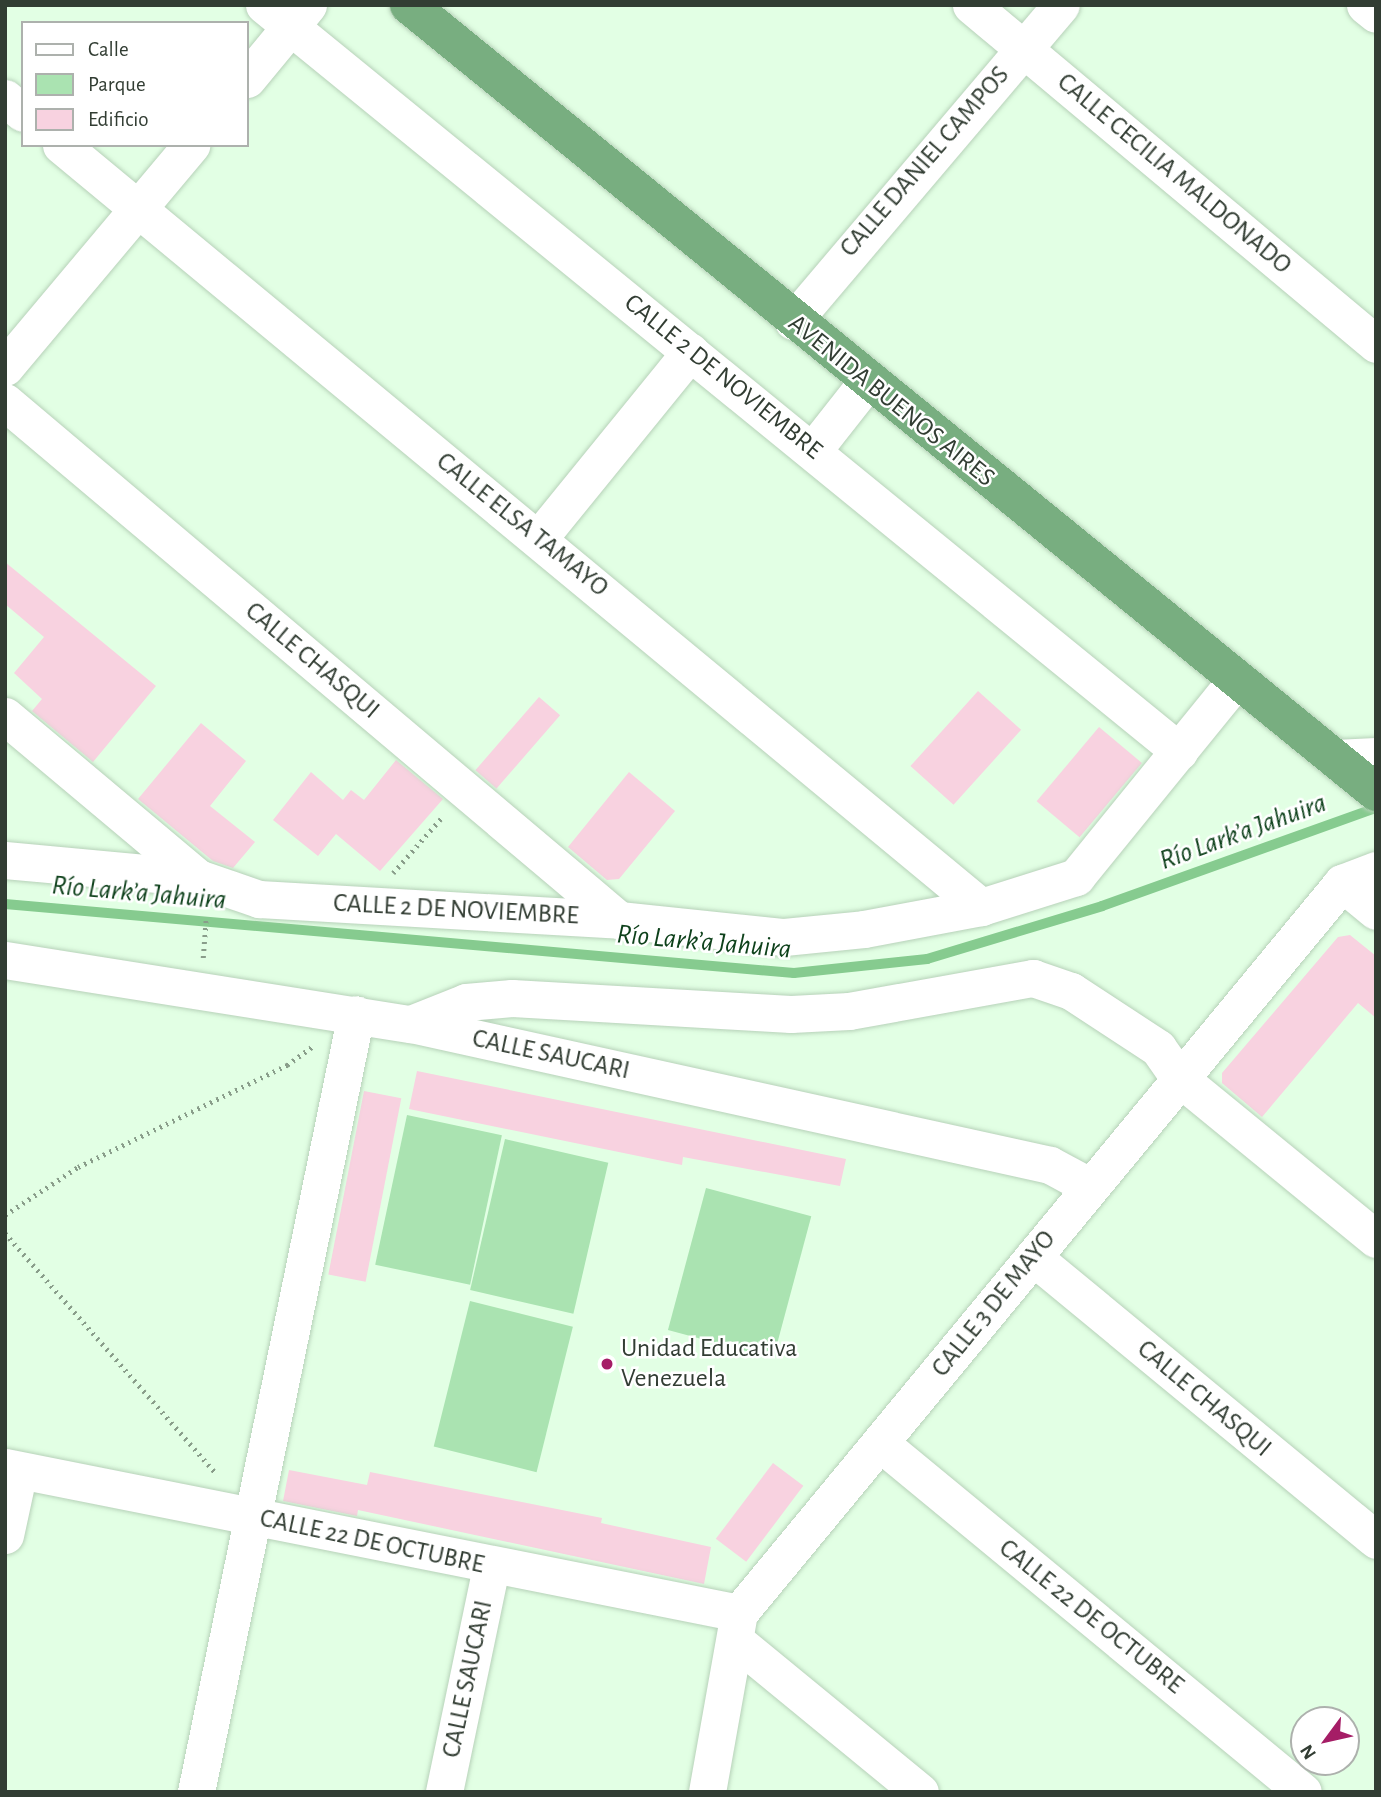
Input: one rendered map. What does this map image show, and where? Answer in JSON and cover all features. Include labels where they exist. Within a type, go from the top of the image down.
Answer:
[{"type":"highway","name":"AVENIDA BUENOS AIRES","points":[[409,5],[866,383],[1236,680],[1335,758],[1373,778]]},
{"type":"street","name":"CALLE CECILIA MALDONADO","points":[[971,5],[1376,344]]},
{"type":"street","name":"CALLE DANIEL CAMPOS","points":[[793,321],[1061,5]]},
{"type":"street","points":[[1365,5],[1376,14]]},
{"type":"street","points":[[248,77],[288,13]]},
{"type":"street","name":"CALLE 2 DE NOVIEMBRE","points":[[288,13],[690,352],[814,449],[1179,751]]},
{"type":"street","points":[[5,98],[21,111]]},
{"type":"street","name":"CALLE ELSA TAMAYO","points":[[63,147],[539,538],[981,907]]},
{"type":"street","points":[[5,367],[189,147]]},
{"type":"street","points":[[539,538],[690,352]]},
{"type":"street","points":[[814,449],[866,383]]},
{"type":"street","name":"CALLE CHASQUI","points":[[5,402],[618,920]]},
{"type":"street","name":"CALLE 2 DE NOVIEMBRE","points":[[5,860],[259,899],[618,920],[785,937],[864,929],[981,907],[1076,877],[1236,680]]},
{"type":"street","points":[[5,716],[203,892]]},
{"type":"street","name":"CALLE 3 DE MAYO","points":[[706,1792],[738,1627],[880,1443],[1178,1077],[1342,883],[1376,870]]},
{"type":"street","points":[[1342,883],[1376,911]]},
{"type":"street","name":"CALLE SAUCARI","points":[[5,960],[411,1024],[1050,1165],[1088,1186]]},
{"type":"street","points":[[411,1024],[466,1002],[512,998],[791,1014],[849,1011],[1033,978],[1071,991],[1158,1048],[1178,1077],[1376,1239]]},
{"type":"street","points":[[196,1792],[238,1513],[356,1014]]},
{"type":"street","name":"CALLE CHASQUI","points":[[1033,1257],[1376,1540]]},
{"type":"street","name":"CALLE 22 DE OCTUBRE","points":[[880,1443],[1303,1792]]},
{"type":"street","points":[[5,1535],[12,1468]]},
{"type":"street","name":"CALLE 22 DE OCTUBRE","points":[[12,1468],[491,1567],[738,1627]]},
{"type":"street","name":"CALLE SAUCARI","points":[[444,1792],[491,1567]]},
{"type":"street","points":[[738,1627],[920,1792]]},
{"type":"path","points":[[384,878],[464,790]]},
{"type":"path","points":[[201,970],[203,892]]},
{"type":"path","points":[[5,1215],[78,1167],[287,1065],[356,1014]]},
{"type":"path","points":[[5,1233],[219,1476],[238,1513]]},
{"type":"green space","points":[[407,1115],[502,1135],[470,1285],[375,1265]]},
{"type":"green space","points":[[505,1139],[608,1163],[573,1314],[470,1290]]},
{"type":"green space","points":[[706,1188],[811,1216],[773,1358],[668,1330]]},
{"type":"green space","points":[[470,1301],[573,1327],[537,1472],[434,1447]]},
{"type":"building","points":[[5,562],[156,686],[93,762],[32,711],[42,699],[14,673],[44,637],[5,604]]},
{"type":"building","points":[[978,691],[1021,730],[954,805],[910,766]]},
{"type":"building","points":[[539,697],[560,715],[496,789],[475,770]]},
{"type":"building","points":[[201,723],[246,761],[210,806],[255,842],[233,868],[213,861],[138,799]]},
{"type":"building","points":[[1099,727],[1142,763],[1080,837],[1037,801]]},
{"type":"building","points":[[396,760],[443,799],[380,871],[336,834],[318,856],[273,820],[311,772],[343,800],[351,790],[364,800]]},
{"type":"building","points":[[629,772],[675,811],[619,879],[607,880],[568,847]]},
{"type":"building","points":[[1350,935],[1376,956],[1376,1018],[1358,1003],[1262,1117],[1222,1083],[1222,1073],[1338,937]]},
{"type":"building","points":[[417,1071],[846,1159],[840,1186],[683,1157],[682,1165],[409,1109]]},
{"type":"building","points":[[364,1091],[401,1098],[366,1282],[328,1275]]},
{"type":"building","points":[[773,1463],[803,1486],[746,1562],[716,1539]]},
{"type":"building","points":[[289,1470],[367,1485],[370,1472],[602,1518],[601,1523],[711,1547],[704,1584],[358,1510],[357,1516],[283,1501]]},
{"type":"waterway","name":"Río Lark’a Jahuira","points":[[5,904],[794,973],[927,959],[1102,906],[1376,808]]},
{"type":"place","name":"Unidad Educativa Venezuela","points":[[607,1364]]}]
